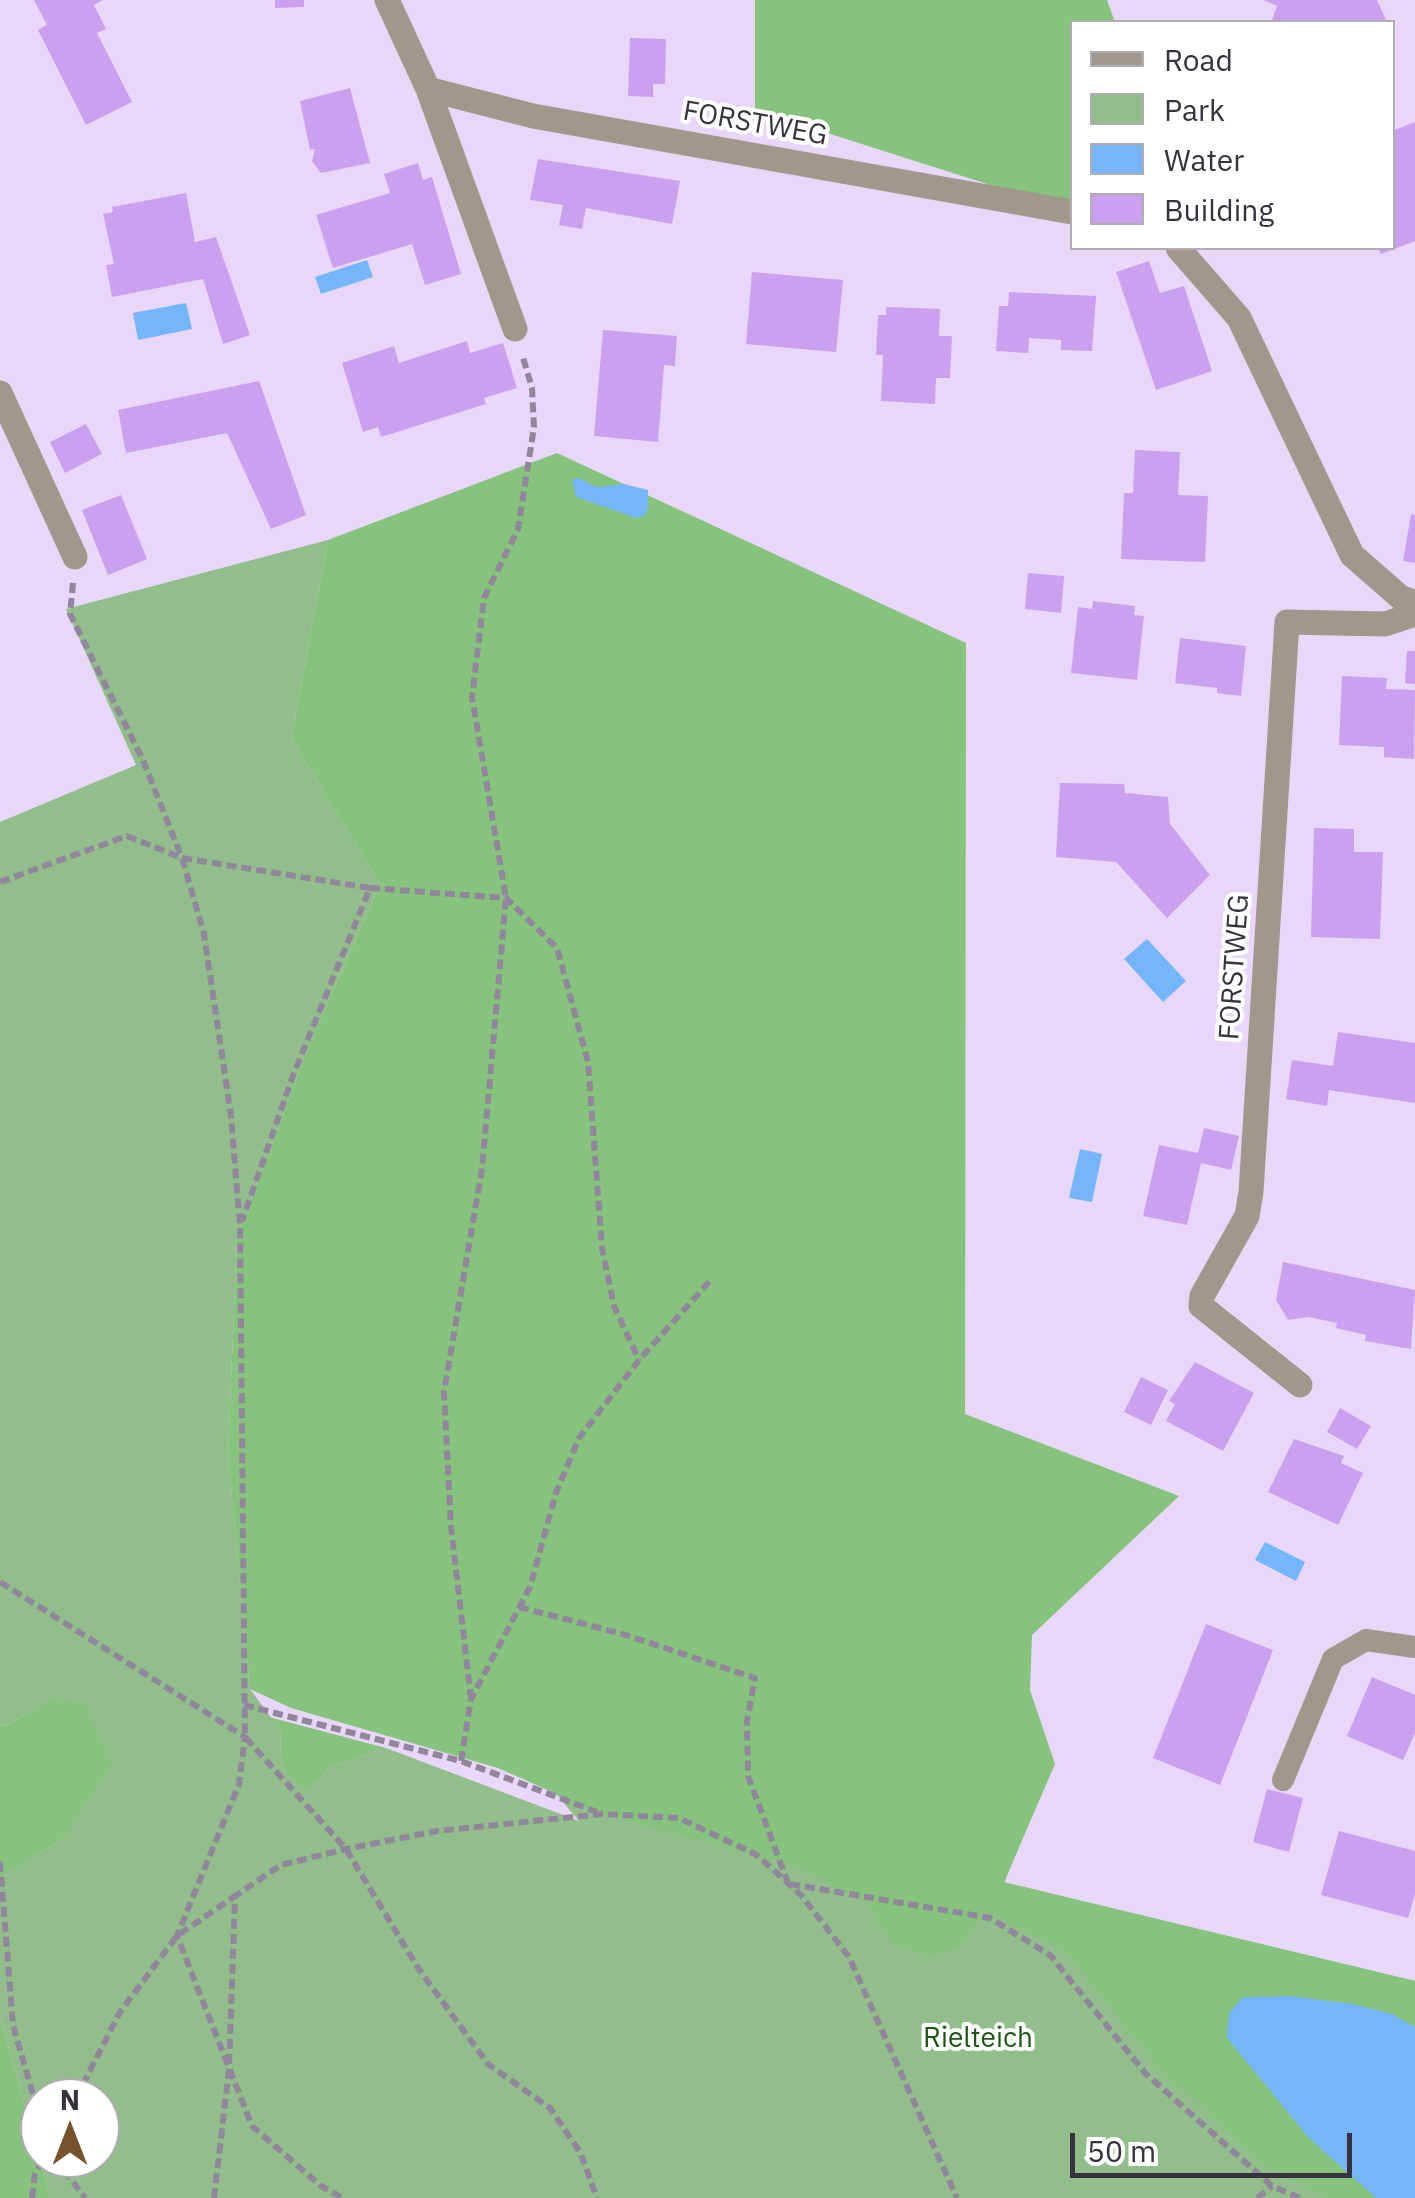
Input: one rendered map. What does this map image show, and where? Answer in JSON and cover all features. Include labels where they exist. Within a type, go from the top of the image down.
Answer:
[{"type":"street","points":[[387,0],[428,88],[516,329]]},
{"type":"street","name":"FORSTWEG","points":[[428,88],[533,116],[1070,212]]},
{"type":"street","points":[[1180,250],[1239,318],[1352,555],[1400,598],[1415,604]]},
{"type":"street","points":[[0,393],[75,557]]},
{"type":"street","name":"FORSTWEG","points":[[1300,1385],[1201,1306],[1202,1296],[1240,1234],[1251,1192],[1287,622],[1385,624],[1415,614]]},
{"type":"lane","points":[[1283,1780],[1333,1659],[1366,1640],[1415,1647]]},
{"type":"path","points":[[460,1761],[471,1699],[451,1527],[444,1392],[482,1169],[506,898],[472,696],[484,598],[518,529],[534,428],[532,388],[516,329]]},
{"type":"path","points":[[75,557],[70,614],[142,758],[182,858],[204,934],[230,1116],[240,1225],[245,1738],[239,1784],[177,1936],[120,2012],[86,2078]]},
{"type":"path","points":[[0,882],[128,836],[182,858],[370,888],[506,898],[556,948],[578,1024],[588,1062],[602,1248],[614,1306],[639,1360]]},
{"type":"path","points":[[240,1225],[294,1073],[370,888]]},
{"type":"path","points":[[471,1699],[530,1587],[556,1494],[579,1438],[639,1360],[710,1281]]},
{"type":"path","points":[[0,1582],[245,1738],[346,1849],[418,1968],[480,2054],[504,2078],[550,2108],[580,2152],[597,2198]]},
{"type":"path","points":[[519,1607],[610,1630],[755,1678],[747,1720],[748,1776],[789,1884]]},
{"type":"path","points":[[244,1705],[460,1761],[602,1814]]},
{"type":"path","points":[[177,1936],[281,1865],[346,1849],[437,1831],[602,1814],[678,1818],[756,1856],[789,1884],[849,1957],[958,2198]]},
{"type":"path","points":[[0,1862],[12,2025],[28,2078]]},
{"type":"path","points":[[789,1884],[990,1918],[1036,1946],[1050,1955],[1145,2073],[1272,2186],[1300,2198]]},
{"type":"path","points":[[214,2198],[229,2069],[235,1896]]},
{"type":"path","points":[[177,1936],[252,2126],[322,2186],[343,2198]]},
{"type":"path","points":[[1257,2198],[1272,2186]]},
{"type":"green space","points":[[755,0],[1107,0],[1114,20],[1070,20],[1070,210],[755,110]]},
{"type":"green space","points":[[557,453],[966,643],[965,1414],[1179,1496],[1032,1635],[1030,1690],[1055,1764],[1004,1882],[1415,1981],[1415,2027],[1392,2014],[1353,2004],[1290,1996],[1227,2038],[1309,2138],[1376,2198],[1330,2198],[1266,2166],[1160,2069],[1067,1953],[985,1910],[959,1947],[930,1956],[891,1943],[867,1903],[798,1867],[602,1814],[498,1768],[291,1708],[250,1689],[228,1455],[237,1237],[311,1040],[380,884],[291,738],[328,540]]},
{"type":"green space","name":"Rielteich","points":[[328,540],[291,738],[380,884],[311,1040],[237,1237],[228,1454],[250,1689],[281,1731],[280,1760],[309,1791],[330,1767],[386,1748],[579,1821],[483,1707],[1021,1842],[1004,1883],[1415,1981],[1415,2198],[50,2198],[44,2178],[120,2178],[120,2078],[20,2078],[20,2089],[0,2017],[0,1878],[63,1838],[54,1697],[6,1726],[0,1724],[0,822],[136,765],[66,609]]},
{"type":"green space","points":[[54,1697],[85,1705],[112,1763],[63,1838],[0,1878],[0,1724],[6,1726]]},
{"type":"green space","points":[[269,1717],[386,1748],[330,1767],[309,1791],[294,1781],[280,1760],[281,1731]]},
{"type":"green space","points":[[0,2017],[20,2089],[20,2178],[44,2178],[50,2198],[0,2198]]},
{"type":"water","points":[[367,260],[373,277],[321,294],[315,277]]},
{"type":"water","points":[[186,303],[192,329],[138,340],[133,313]]},
{"type":"water","points":[[578,478],[597,487],[624,484],[648,490],[648,510],[636,518],[576,497],[572,480]]},
{"type":"water","points":[[1147,939],[1186,981],[1163,1002],[1124,959]]},
{"type":"water","points":[[1080,1149],[1102,1154],[1092,1202],[1069,1198]]},
{"type":"water","points":[[1265,1542],[1305,1562],[1296,1581],[1255,1560]]},
{"type":"water","points":[[1290,1996],[1353,2004],[1392,2014],[1415,2027],[1415,2198],[1376,2198],[1309,2138],[1227,2038],[1229,2013],[1243,1997]]},
{"type":"building","points":[[34,0],[103,0],[94,5],[106,29],[97,33],[132,102],[86,125],[38,30],[47,25]]},
{"type":"building","points":[[275,0],[304,0],[304,7],[275,8]]},
{"type":"building","points":[[1264,0],[1377,0],[1386,20],[1272,20],[1277,6]]},
{"type":"building","points":[[630,38],[666,39],[665,84],[653,84],[653,97],[628,96]]},
{"type":"building","points":[[350,88],[370,163],[321,173],[312,161],[315,149],[310,150],[300,101]]},
{"type":"building","points":[[1415,122],[1415,241],[1395,249],[1395,130]]},
{"type":"building","points":[[538,159],[680,181],[672,224],[586,208],[582,229],[559,225],[563,205],[530,200]]},
{"type":"building","points":[[418,163],[423,180],[432,177],[461,274],[425,285],[412,244],[333,268],[316,215],[390,193],[384,174]]},
{"type":"building","points":[[186,193],[195,242],[216,237],[250,335],[223,344],[203,279],[112,297],[106,265],[114,264],[103,214],[113,212],[112,207]]},
{"type":"building","points":[[1149,261],[1160,293],[1184,286],[1212,371],[1156,390],[1116,272]]},
{"type":"building","points":[[752,272],[843,280],[836,352],[746,344]]},
{"type":"building","points":[[1009,292],[1096,296],[1092,351],[1061,350],[1061,340],[1029,338],[1028,353],[996,351],[999,306],[1008,306]]},
{"type":"building","points":[[886,307],[940,309],[939,336],[952,336],[950,378],[936,378],[935,404],[881,401],[883,355],[876,355],[878,315],[886,315]]},
{"type":"building","points":[[603,330],[677,336],[675,366],[664,365],[658,442],[594,436]]},
{"type":"building","points":[[467,341],[470,353],[503,343],[517,388],[484,398],[486,404],[381,437],[378,427],[363,432],[342,363],[394,346],[399,363]]},
{"type":"building","points":[[259,381],[306,515],[271,529],[227,433],[126,453],[118,410]]},
{"type":"building","points":[[86,424],[102,454],[65,473],[50,442]]},
{"type":"building","points":[[1135,450],[1180,452],[1178,495],[1208,496],[1205,562],[1121,559],[1124,493],[1133,493]]},
{"type":"building","points":[[121,495],[147,559],[108,575],[82,510]]},
{"type":"building","points":[[1411,514],[1415,515],[1415,563],[1403,561]]},
{"type":"building","points":[[1028,573],[1064,576],[1061,613],[1025,609]]},
{"type":"building","points":[[1093,601],[1135,606],[1134,615],[1144,616],[1137,680],[1071,673],[1078,607],[1092,609]]},
{"type":"building","points":[[1180,638],[1246,646],[1241,696],[1217,693],[1217,688],[1175,683]]},
{"type":"building","points":[[1407,651],[1415,651],[1415,684],[1405,683]]},
{"type":"building","points":[[1342,676],[1387,678],[1386,689],[1415,690],[1414,759],[1384,757],[1384,747],[1339,745]]},
{"type":"building","points":[[1060,783],[1124,784],[1125,793],[1168,797],[1170,824],[1210,875],[1167,918],[1116,862],[1056,857]]},
{"type":"building","points":[[1314,828],[1354,829],[1354,852],[1383,852],[1380,939],[1311,937]]},
{"type":"building","points":[[1338,1032],[1415,1043],[1415,1103],[1329,1090],[1327,1106],[1286,1099],[1292,1060],[1333,1066]]},
{"type":"building","points":[[1204,1128],[1239,1136],[1231,1170],[1201,1163],[1187,1225],[1143,1216],[1159,1145],[1198,1153]]},
{"type":"building","points":[[1283,1262],[1415,1290],[1411,1349],[1365,1341],[1366,1335],[1336,1328],[1337,1323],[1309,1317],[1288,1320],[1276,1300]]},
{"type":"building","points":[[1195,1362],[1254,1393],[1223,1451],[1166,1421],[1175,1404],[1169,1401]]},
{"type":"building","points":[[1141,1377],[1168,1390],[1151,1425],[1124,1412]]},
{"type":"building","points":[[1340,1408],[1371,1426],[1357,1449],[1327,1432]]},
{"type":"building","points":[[1294,1439],[1344,1456],[1341,1463],[1363,1473],[1338,1525],[1268,1492]]},
{"type":"building","points":[[1206,1624],[1273,1650],[1220,1785],[1153,1758]]},
{"type":"building","points":[[1372,1677],[1415,1695],[1415,1733],[1403,1760],[1347,1736]]},
{"type":"building","points":[[1267,1789],[1303,1798],[1289,1852],[1253,1842]]},
{"type":"building","points":[[1339,1831],[1415,1851],[1415,1894],[1408,1918],[1321,1895]]}]
